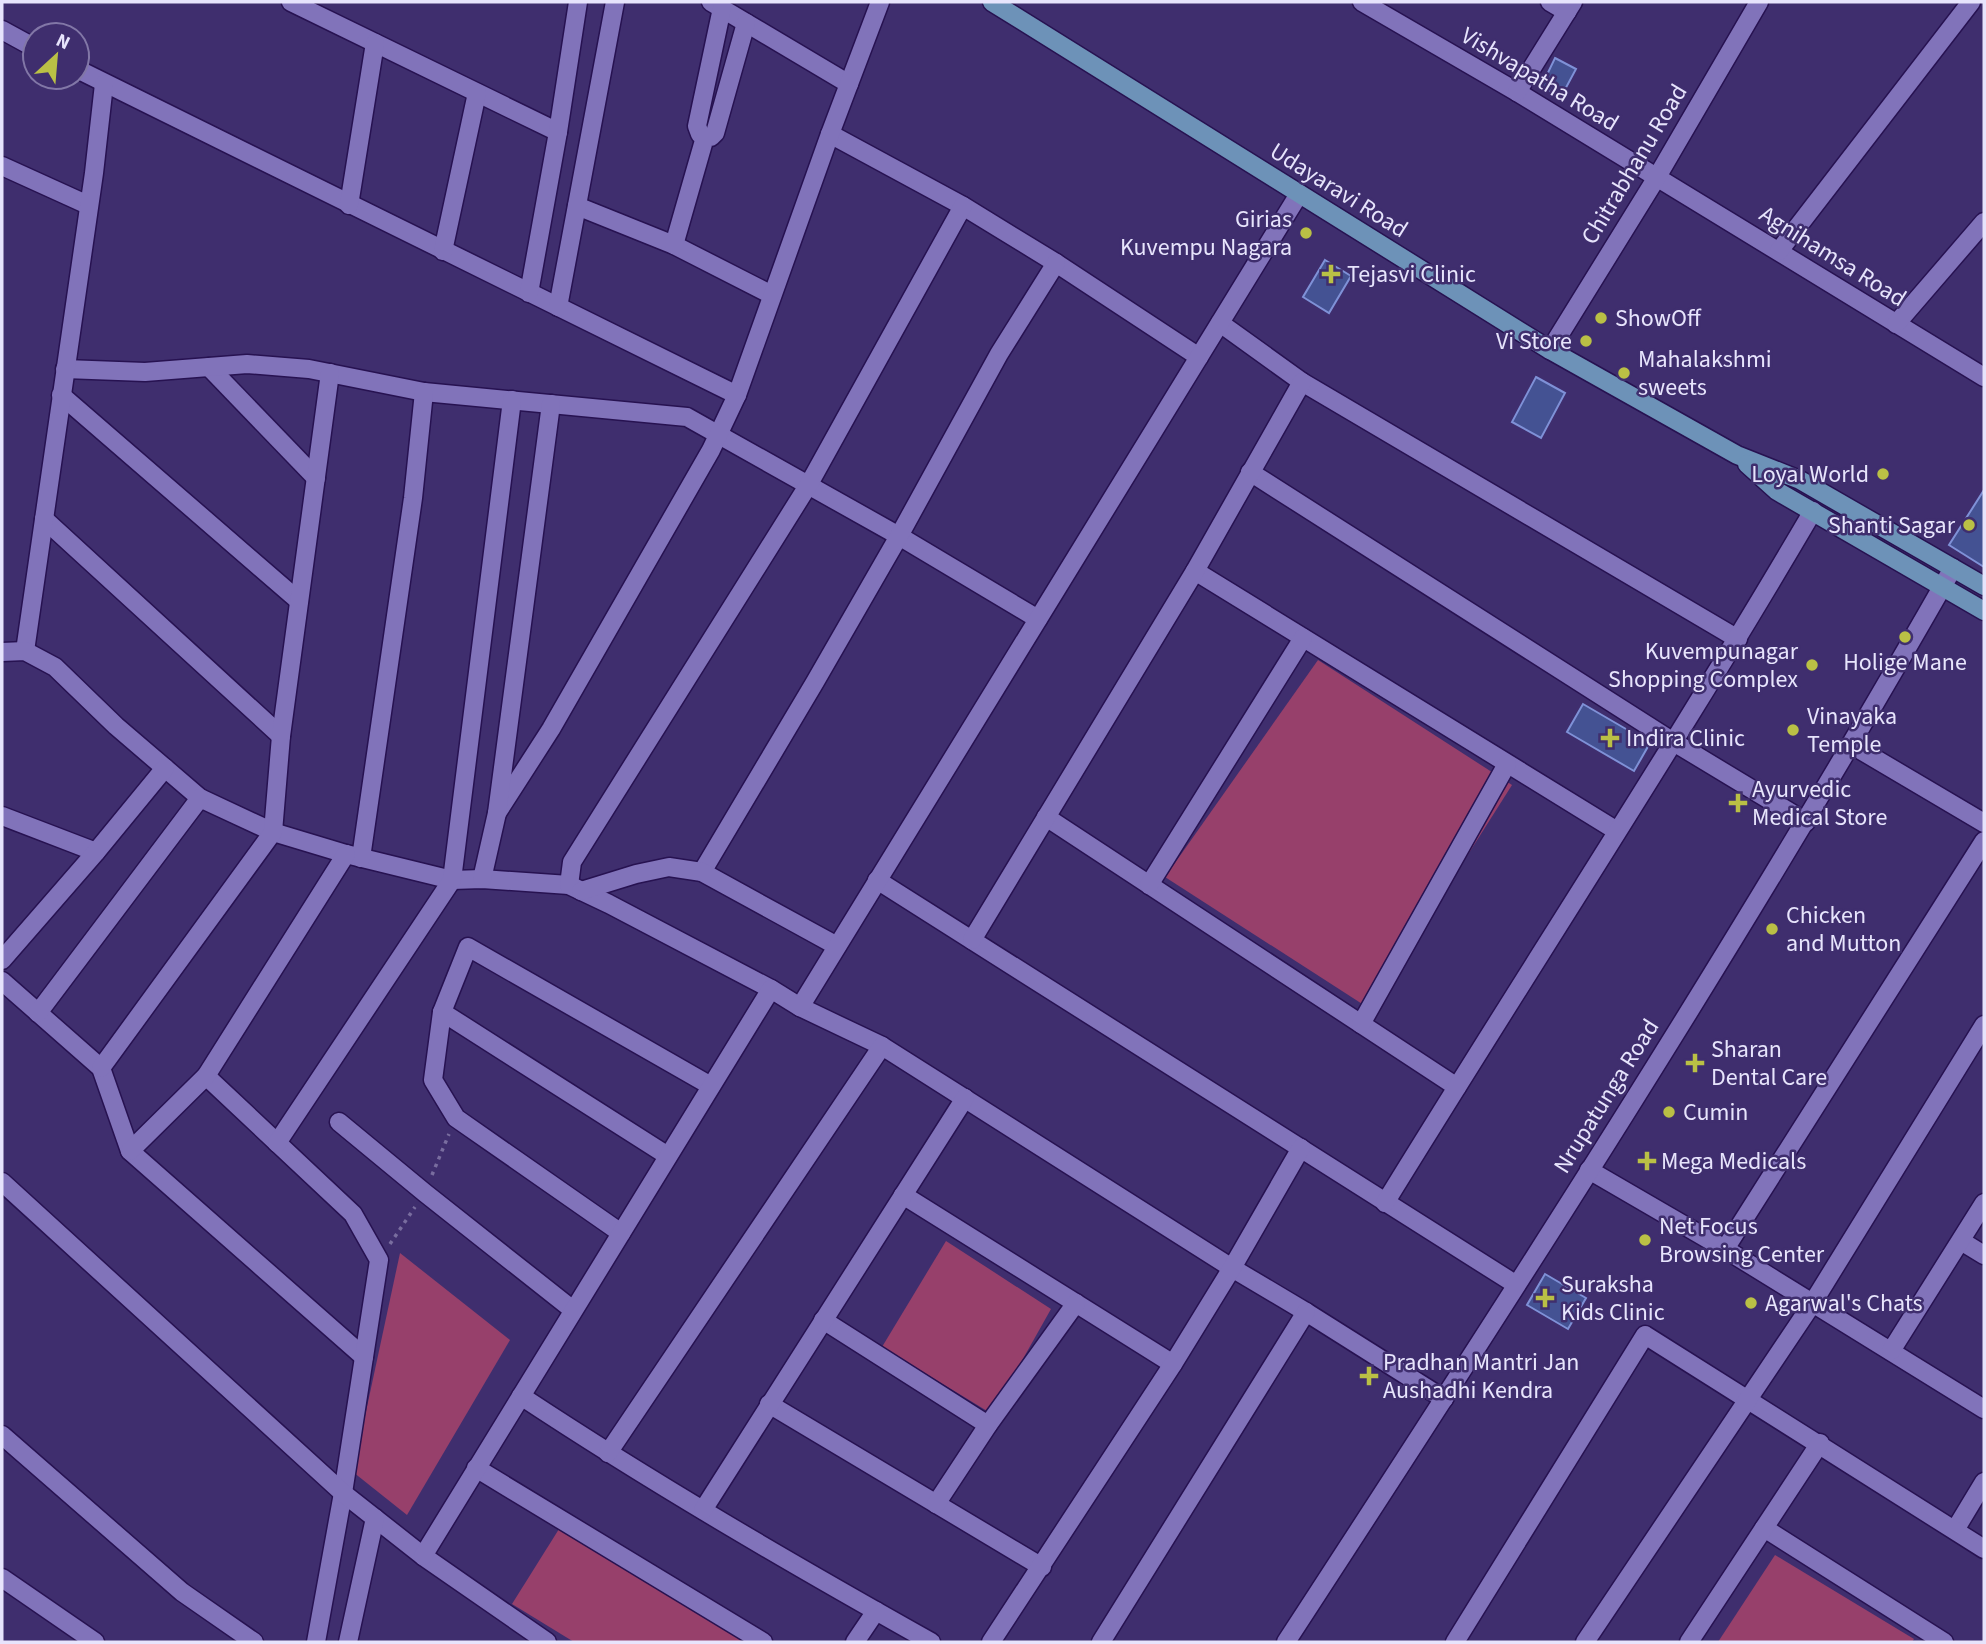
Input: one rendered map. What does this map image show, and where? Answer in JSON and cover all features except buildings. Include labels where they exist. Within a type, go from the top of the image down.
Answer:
[{"type":"street","points":[[291,2],[558,132]]},
{"type":"street","points":[[528,293],[558,132],[578,2]]},
{"type":"street","points":[[558,307],[615,2]]},
{"type":"street","points":[[497,813],[551,729],[711,450],[737,396],[880,2]]},
{"type":"street","name":"Udayaravi Road","points":[[992,2],[1550,350],[1737,455],[1800,480],[1984,586]]},
{"type":"street","name":"Vishvapatha Road","points":[[1362,2],[1657,177]]},
{"type":"street","points":[[1517,92],[1570,7],[1550,2]]},
{"type":"street","name":"Chitrabhanu Road","points":[[1550,350],[1657,177],[1759,2]]},
{"type":"street","points":[[1779,251],[1971,2]]},
{"type":"street","points":[[746,23],[715,133],[711,137],[705,137],[700,134],[697,126],[716,5],[849,84]]},
{"type":"street","points":[[2,30],[21,40]]},
{"type":"street","points":[[349,205],[375,43]]},
{"type":"street","points":[[91,77],[737,396]]},
{"type":"street","points":[[25,651],[94,173],[104,84]]},
{"type":"street","points":[[443,251],[477,93]]},
{"type":"street","points":[[830,134],[962,205],[1199,357]]},
{"type":"street","points":[[674,245],[705,137]]},
{"type":"street","points":[[2,166],[88,205]]},
{"type":"street","name":"Agnihamsa Road","points":[[1657,177],[1984,376]]},
{"type":"street","points":[[800,1007],[1299,194]]},
{"type":"street","points":[[575,888],[572,862],[808,484],[962,205]]},
{"type":"street","points":[[577,206],[674,245],[772,295]]},
{"type":"street","points":[[1896,324],[1984,222]]},
{"type":"street","points":[[702,872],[899,536],[999,354],[1056,263]]},
{"type":"street","points":[[1220,323],[1302,382],[1738,639]]},
{"type":"street","points":[[65,369],[145,372],[247,364],[309,369],[424,391],[687,417],[899,536],[1038,620]]},
{"type":"street","points":[[209,367],[316,478]]},
{"type":"street","points":[[101,1068],[273,832],[281,736],[330,373]]},
{"type":"street","points":[[972,940],[1195,571],[1302,382]]},
{"type":"street","points":[[130,1151],[206,1076],[353,856],[413,498],[424,391]]},
{"type":"street","points":[[61,395],[299,601]]},
{"type":"street","points":[[277,1143],[452,880],[512,400]]},
{"type":"street","points":[[482,878],[497,813],[551,404]]},
{"type":"street","name":"Udayaravi Road","points":[[1737,455],[1777,491],[1984,611]]},
{"type":"street","points":[[1250,472],[1672,741],[1806,822]]},
{"type":"street","points":[[1385,1203],[1738,639],[1813,511]]},
{"type":"street","points":[[44,519],[281,736]]},
{"type":"street","name":"Nrupatunga Road","points":[[1286,1642],[1444,1399],[1806,822],[1953,568]]},
{"type":"street","points":[[1195,571],[1616,831]]},
{"type":"street","points":[[1149,885],[1303,638]]},
{"type":"street","points":[[2,652],[25,651],[55,667],[164,768],[200,797],[273,832],[353,856],[452,880],[482,878],[575,888],[669,867],[702,872],[837,946]]},
{"type":"street","points":[[1852,745],[1984,823]]},
{"type":"street","points":[[1361,1024],[1507,764]]},
{"type":"street","points":[[2,960],[96,852],[164,768]]},
{"type":"street","points":[[38,1013],[200,797]]},
{"type":"street","points":[[2,816],[96,852]]},
{"type":"street","points":[[1046,817],[1457,1087]]},
{"type":"street","points":[[1725,1249],[1984,841]]},
{"type":"street","points":[[877,880],[1515,1284]]},
{"type":"street","points":[[575,888],[771,989],[800,1007],[882,1046],[1444,1399]]},
{"type":"street","points":[[621,1233],[456,1118],[433,1080],[442,1012],[468,947],[711,1086]]},
{"type":"street","points":[[2,981],[101,1068],[130,1151],[363,1357]]},
{"type":"street","points":[[423,1556],[771,989]]},
{"type":"street","points":[[442,1012],[668,1156]]},
{"type":"street","points":[[1585,1642],[1812,1304],[1984,1025]]},
{"type":"street","points":[[608,1453],[882,1046]]},
{"type":"street","points":[[206,1076],[353,1214],[379,1260],[343,1493],[316,1642]]},
{"type":"street","points":[[703,1510],[965,1098]]},
{"type":"street","points":[[339,1122],[573,1310]]},
{"type":"street","points":[[991,1642],[1173,1364],[1301,1148]]},
{"type":"street","points":[[1589,1170],[1725,1249],[1984,1409]]},
{"type":"street","points":[[2,1182],[343,1493],[423,1556],[547,1642]]},
{"type":"street","points":[[903,1195],[1173,1364]]},
{"type":"street","points":[[1891,1351],[1984,1203]]},
{"type":"street","points":[[1961,1241],[1984,1255]]},
{"type":"street","points":[[936,1504],[988,1425],[1076,1303]]},
{"type":"street","points":[[1101,1642],[1306,1311]]},
{"type":"street","points":[[823,1320],[988,1425]]},
{"type":"street","points":[[1455,1642],[1645,1335],[1984,1549]]},
{"type":"street","points":[[521,1395],[608,1453],[932,1642]]},
{"type":"street","points":[[769,1404],[1042,1567]]},
{"type":"street","points":[[2,1435],[182,1592],[254,1642]]},
{"type":"street","points":[[1689,1642],[1819,1443]]},
{"type":"street","points":[[477,1468],[763,1642]]},
{"type":"street","points":[[1955,1530],[1984,1482]]},
{"type":"street","points":[[348,1642],[375,1518]]},
{"type":"street","points":[[1764,1528],[1934,1639]]},
{"type":"street","points":[[2,1578],[95,1642]]},
{"type":"street","points":[[855,1642],[876,1611]]},
{"type":"path","points":[[379,1260],[425,1193],[456,1118]]},
{"type":"shaded area","points":[[1318,660],[1512,785],[1370,1009],[1165,877]]},
{"type":"shaded area","points":[[946,1241],[1051,1309],[992,1414],[882,1347]]},
{"type":"shaded area","points":[[400,1253],[510,1340],[407,1515],[353,1472]]},
{"type":"shaded area","points":[[559,1529],[743,1639],[741,1642],[574,1642],[512,1604]]},
{"type":"shaded area","points":[[1775,1555],[1914,1639],[1912,1642],[1718,1642]]},
{"type":"place","name":"Girias Kuvempu Nagara","points":[[1306,233]]},
{"type":"place","name":"Tejasvi Clinic","points":[[1331,274]]},
{"type":"place","name":"ShowOff","points":[[1601,318]]},
{"type":"place","name":"Vi Store","points":[[1586,341]]},
{"type":"place","name":"Mahalakshmi sweets","points":[[1624,373]]},
{"type":"place","name":"Loyal World","points":[[1883,474]]},
{"type":"place","name":"Shanti Sagar","points":[[1969,525]]},
{"type":"place","name":"Holige Mane","points":[[1905,637]]},
{"type":"place","name":"Kuvempunagar Shopping Complex","points":[[1812,665]]},
{"type":"place","name":"Vinayaka Temple","points":[[1793,730]]},
{"type":"place","name":"Indira Clinic","points":[[1610,738]]},
{"type":"place","name":"Ayurvedic Medical Store","points":[[1738,803]]},
{"type":"place","name":"Chicken and Mutton","points":[[1772,929]]},
{"type":"place","name":"Sharan Dental Care","points":[[1695,1063]]},
{"type":"place","name":"Cumin","points":[[1669,1112]]},
{"type":"place","name":"Mega Medicals","points":[[1647,1161]]},
{"type":"place","name":"Net Focus Browsing Center","points":[[1645,1240]]},
{"type":"place","name":"Suraksha Kids Clinic","points":[[1545,1298]]},
{"type":"place","name":"Agarwal's Chats","points":[[1751,1303]]},
{"type":"place","name":"Pradhan Mantri Jan Aushadhi Kendra","points":[[1369,1376]]}]
